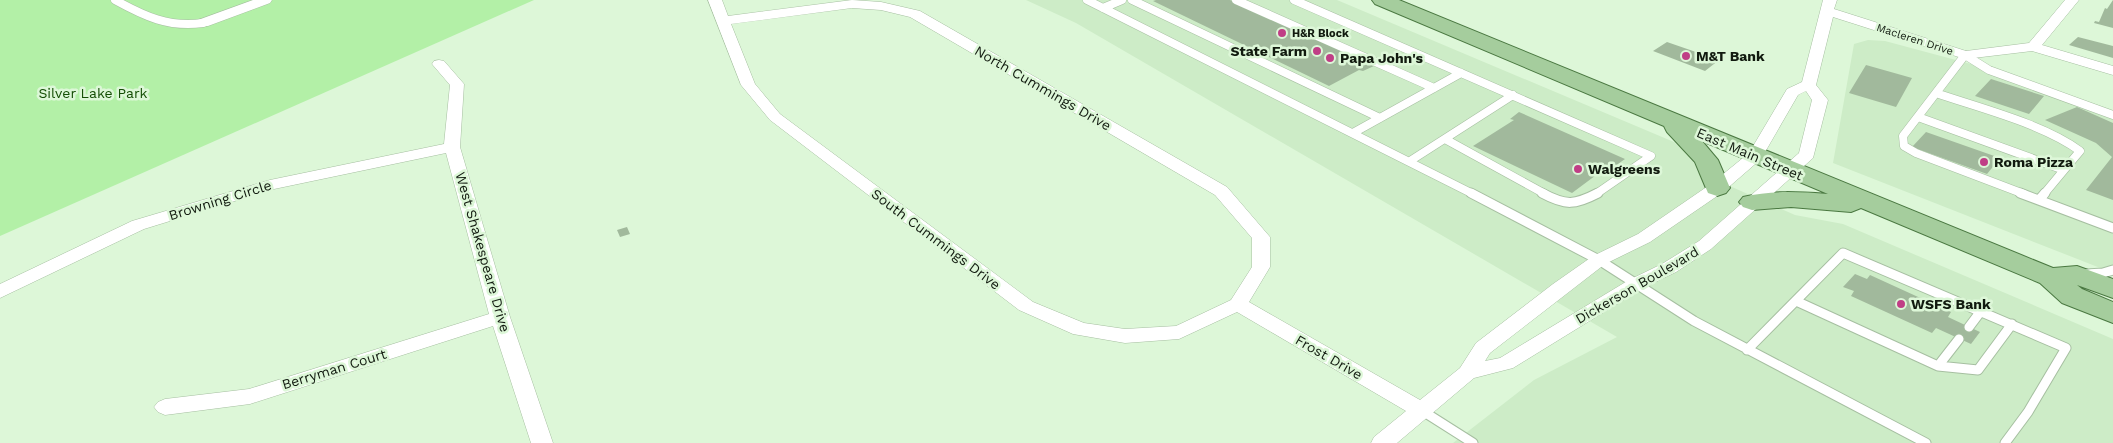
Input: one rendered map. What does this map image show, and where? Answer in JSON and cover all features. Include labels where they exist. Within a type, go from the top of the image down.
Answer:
[{"type":"main road","name":"East Main Street","points":[[1382,0],[1880,208],[2063,276],[2072,296],[2113,313]]},
{"type":"main road","points":[[1668,120],[1694,145],[1706,160],[1717,188]]},
{"type":"main road","points":[[1752,202],[1800,200],[1880,208]]},
{"type":"main road","points":[[2063,276],[2113,289]]},
{"type":"street","points":[[203,23],[266,0]]},
{"type":"street","name":"South Cummings Drive","points":[[715,0],[748,84],[775,117],[1026,306],[1080,329],[1125,336],[1179,332],[1238,304]]},
{"type":"street","points":[[2072,0],[2033,47],[2113,71]]},
{"type":"street","name":"North Cummings Drive","points":[[723,21],[852,4],[881,6],[915,14],[1221,191],[1261,237],[1261,267],[1238,304]]},
{"type":"street","points":[[1756,156],[1792,92],[1809,85],[1829,5]]},
{"type":"street","name":"Macleren Drive","points":[[1829,5],[1965,56],[2033,47]]},
{"type":"street","name":"West Shakespeare Drive","points":[[439,64],[457,84],[452,147],[500,317],[542,443]]},
{"type":"street","name":"Dickerson Boulevard","points":[[1467,374],[1506,363],[1636,284],[1669,268],[1705,246],[1752,202],[1807,155],[1820,100],[1809,85]]},
{"type":"street","name":"Browning Circle","points":[[0,292],[138,225],[270,184],[452,147]]},
{"type":"street","name":"Dickerson Boulevard","points":[[1382,443],[1467,374],[1483,348],[1599,260],[1644,238],[1717,188],[1756,156]]},
{"type":"street","name":"Frost Drive","points":[[1238,304],[1421,410]]},
{"type":"street","name":"Berryman Court","points":[[165,407],[250,396],[500,317]]},
{"type":"lane","points":[[115,0],[161,22],[188,26],[203,23]]},
{"type":"lane","points":[[1087,0],[1410,161],[1599,260],[1694,321],[1926,443]]},
{"type":"lane","points":[[1103,8],[1122,0]]},
{"type":"lane","points":[[1132,0],[1380,118]]},
{"type":"lane","points":[[1236,0],[1434,88]]},
{"type":"lane","points":[[1294,0],[1651,156],[1601,191],[1580,202],[1568,204],[1552,198],[1445,139]]},
{"type":"lane","points":[[2113,116],[1989,70],[1965,56],[1903,136],[1904,146],[1916,154],[2113,228]]},
{"type":"lane","points":[[1353,133],[1461,73]]},
{"type":"lane","points":[[1936,93],[2039,129],[2068,142],[2080,151],[2039,200]]},
{"type":"lane","points":[[1410,161],[1513,95]]},
{"type":"lane","points":[[1918,117],[2064,170]]},
{"type":"lane","points":[[1747,350],[1842,253],[2066,348],[2028,412],[2005,443]]},
{"type":"lane","points":[[2063,276],[2103,273],[2113,270]]},
{"type":"lane","points":[[1796,301],[1938,366],[1978,370],[2012,324]]},
{"type":"lane","points":[[1969,326],[1981,311]]},
{"type":"lane","points":[[1938,366],[1959,339]]},
{"type":"lane","points":[[1421,410],[1473,443]]},
{"type":"shaded area","points":[[1026,0],[1337,0],[1674,142],[1691,156],[1698,172],[1795,215],[1843,224],[2113,339],[2113,443],[1453,443],[1534,380],[1617,337],[1076,23]]},
{"type":"shaded area","points":[[1868,40],[1885,41],[2008,74],[2113,110],[2113,273],[1833,163],[1854,44]]},
{"type":"green space","name":"Silver Lake Park","points":[[0,0],[534,0],[0,236]]},
{"type":"building","points":[[1230,0],[1374,66],[1363,71],[1359,70],[1329,86],[1153,1]]},
{"type":"building","points":[[2113,0],[2113,28],[2094,23],[2095,21],[2099,22],[2105,8],[2107,9]]},
{"type":"building","points":[[2078,37],[2113,46],[2113,58],[2069,45]]},
{"type":"building","name":"M&T Bank","points":[[1667,42],[1719,60],[1705,71],[1653,51]]},
{"type":"building","points":[[1866,65],[1912,78],[1896,107],[1849,93]]},
{"type":"building","points":[[1991,79],[2044,96],[2029,114],[1975,96]]},
{"type":"building","points":[[2077,107],[2113,123],[2113,200],[2086,190],[2112,157],[2096,143],[2045,120]]},
{"type":"building","points":[[1519,112],[1625,159],[1615,166],[1611,164],[1572,193],[1473,146],[1514,120],[1510,119]]},
{"type":"building","points":[[1926,132],[2000,158],[1987,174],[1912,147]]},
{"type":"building","points":[[627,227],[630,234],[620,237],[617,230]]},
{"type":"building","name":"WSFS Bank","points":[[1855,274],[1867,279],[1870,275],[1951,312],[1948,317],[1980,332],[1971,344],[1936,328],[1932,333],[1851,296],[1854,291],[1843,287]]},
{"type":"place","name":"H&R Block","points":[[1282,33]]},
{"type":"place","name":"State Farm","points":[[1317,51]]},
{"type":"place","name":"M&T Bank","points":[[1686,56]]},
{"type":"place","name":"Papa John's","points":[[1330,58]]},
{"type":"place","name":"Roma Pizza","points":[[1984,162]]},
{"type":"place","name":"Walgreens","points":[[1578,169]]},
{"type":"place","name":"WSFS Bank","points":[[1901,304]]}]
